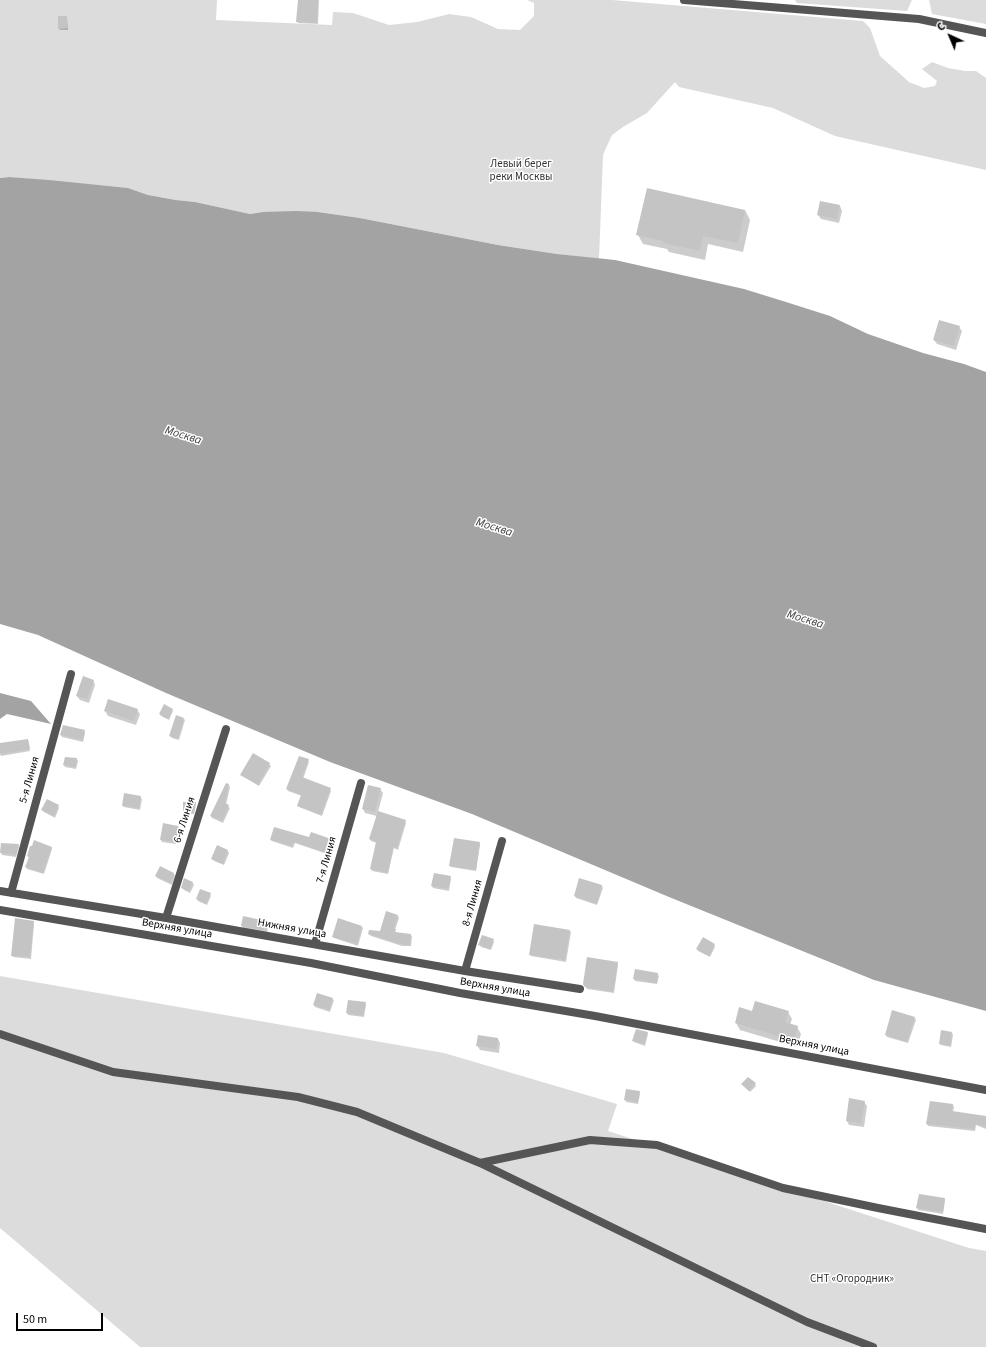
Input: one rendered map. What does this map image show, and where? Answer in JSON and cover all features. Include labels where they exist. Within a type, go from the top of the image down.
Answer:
[{"type":"street","points":[[684,0],[919,19],[986,32]]},
{"type":"street","name":"5-я Линия","points":[[11,892],[71,674]]},
{"type":"street","name":"6-я Линия","points":[[166,918],[226,729]]},
{"type":"street","name":"7-я Линия","points":[[315,944],[361,783]]},
{"type":"street","name":"8-я Линия","points":[[465,971],[502,841]]},
{"type":"street","name":"Нижняя улица","points":[[0,891],[166,918],[465,971],[580,989]]},
{"type":"street","name":"Верхняя улица","points":[[0,910],[311,963],[460,993],[603,1018],[986,1090]]},
{"type":"street","points":[[0,1034],[113,1072],[298,1097],[357,1112],[480,1163],[808,1322],[873,1347]]},
{"type":"street","points":[[480,1163],[590,1140],[657,1145],[783,1188],[878,1208],[986,1228]]},
{"type":"green space","name":"Левый берег реки Москвы","points":[[0,0],[217,0],[216,20],[332,25],[333,12],[353,13],[389,25],[417,22],[449,14],[471,17],[498,29],[520,30],[534,16],[534,3],[527,0],[612,0],[863,21],[870,28],[880,56],[909,82],[924,88],[935,86],[937,81],[922,69],[932,62],[948,68],[976,71],[986,78],[986,170],[835,136],[773,108],[679,87],[675,82],[647,113],[612,135],[606,148],[603,155],[599,259],[498,245],[360,218],[318,212],[263,212],[250,214],[195,202],[148,195],[128,188],[9,177],[0,178]]},
{"type":"green space","points":[[795,0],[912,0],[907,11],[797,3]]},
{"type":"green space","points":[[929,0],[986,0],[986,24],[932,14]]},
{"type":"green space","name":"СНТ «Огородник»","points":[[0,976],[444,1053],[617,1104],[608,1131],[969,1248],[986,1251],[986,1347],[140,1347],[0,1228]]},
{"type":"water","name":"Москва","points":[[9,177],[128,188],[148,195],[195,202],[250,214],[296,211],[318,212],[360,218],[498,245],[557,254],[615,260],[744,289],[830,316],[868,334],[923,353],[964,364],[986,372],[986,1011],[874,980],[669,897],[472,814],[330,762],[166,693],[38,635],[0,624],[0,178]]},
{"type":"water","points":[[0,693],[31,701],[51,724],[7,714],[0,719]]},
{"type":"building","points":[[298,0],[318,0],[317,23],[296,22]]},
{"type":"building","points":[[58,16],[67,16],[67,28],[58,29]]},
{"type":"building","points":[[647,188],[745,210],[738,243],[703,236],[700,251],[663,243],[663,241],[636,235]]},
{"type":"building","points":[[820,201],[840,205],[837,219],[817,215]]},
{"type":"building","points":[[939,320],[960,326],[954,346],[933,340]]},
{"type":"building","points":[[83,676],[94,680],[87,699],[76,696]]},
{"type":"building","points":[[108,699],[138,709],[134,721],[104,711]]},
{"type":"building","points":[[164,704],[173,709],[168,719],[159,714]]},
{"type":"building","points":[[176,715],[184,718],[178,739],[169,736]]},
{"type":"building","points":[[63,725],[85,730],[83,740],[60,735]]},
{"type":"building","points":[[28,739],[30,749],[0,754],[0,743]]},
{"type":"building","points":[[253,753],[270,763],[258,785],[240,775]]},
{"type":"building","points":[[299,756],[309,759],[302,777],[331,788],[321,815],[297,806],[301,795],[286,789]]},
{"type":"building","points":[[65,757],[77,758],[76,767],[63,765]]},
{"type":"building","points":[[226,783],[229,784],[225,803],[229,805],[222,821],[210,816]]},
{"type":"building","points":[[368,785],[381,788],[375,812],[362,809]]},
{"type":"building","points":[[124,793],[141,796],[139,808],[122,806]]},
{"type":"building","points":[[47,799],[59,805],[54,816],[41,810]]},
{"type":"building","points":[[183,802],[196,802],[194,812],[183,812]]},
{"type":"building","points":[[378,811],[406,820],[397,848],[393,847],[388,873],[370,869],[376,842],[369,839]]},
{"type":"building","points":[[163,823],[178,826],[176,842],[160,840]]},
{"type":"building","points":[[274,827],[309,837],[311,832],[334,840],[330,854],[294,842],[292,846],[270,840]]},
{"type":"building","points":[[454,838],[480,842],[476,870],[449,866]]},
{"type":"building","points":[[34,840],[52,847],[43,873],[25,867],[29,857],[27,856],[30,846],[32,846]]},
{"type":"building","points":[[1,843],[19,844],[16,855],[0,853]]},
{"type":"building","points":[[217,845],[228,850],[223,864],[211,859]]},
{"type":"building","points":[[160,866],[174,873],[171,883],[155,876]]},
{"type":"building","points":[[434,873],[451,876],[448,889],[431,886]]},
{"type":"building","points":[[184,878],[193,882],[189,891],[181,888]]},
{"type":"building","points":[[579,878],[602,885],[597,904],[574,896]]},
{"type":"building","points":[[200,889],[211,893],[206,904],[196,899]]},
{"type":"building","points":[[386,911],[398,915],[394,929],[396,929],[395,932],[411,934],[410,945],[400,944],[368,934],[369,930],[380,931]]},
{"type":"building","points":[[243,916],[266,921],[264,930],[241,926]]},
{"type":"building","points":[[15,918],[34,921],[30,957],[11,956]]},
{"type":"building","points":[[338,918],[362,926],[357,944],[332,937]]},
{"type":"building","points":[[534,924],[570,930],[565,960],[529,955]]},
{"type":"building","points":[[482,935],[494,939],[490,949],[478,945]]},
{"type":"building","points":[[703,937],[715,944],[709,956],[696,949]]},
{"type":"building","points":[[587,957],[618,962],[613,992],[585,987],[583,984]]},
{"type":"building","points":[[635,969],[658,973],[657,983],[633,979]]},
{"type":"building","points":[[317,993],[333,998],[329,1010],[313,1005]]},
{"type":"building","points":[[348,1000],[366,1002],[363,1016],[346,1013]]},
{"type":"building","points":[[755,1001],[789,1011],[785,1022],[798,1026],[794,1041],[735,1023],[739,1007],[752,1011]]},
{"type":"building","points":[[892,1010],[915,1017],[907,1042],[885,1035]]},
{"type":"building","points":[[636,1029],[648,1032],[644,1044],[632,1041]]},
{"type":"building","points":[[941,1030],[952,1032],[950,1046],[939,1044]]},
{"type":"building","points":[[478,1035],[498,1038],[497,1049],[476,1046]]},
{"type":"building","points":[[748,1077],[756,1083],[749,1091],[741,1084]]},
{"type":"building","points":[[626,1089],[640,1091],[638,1102],[624,1100]]},
{"type":"building","points":[[849,1098],[865,1101],[861,1123],[846,1121]]},
{"type":"building","points":[[930,1101],[953,1104],[952,1111],[986,1116],[986,1127],[975,1124],[975,1129],[926,1124]]},
{"type":"building","points":[[919,1194],[945,1198],[943,1212],[916,1208]]}]
